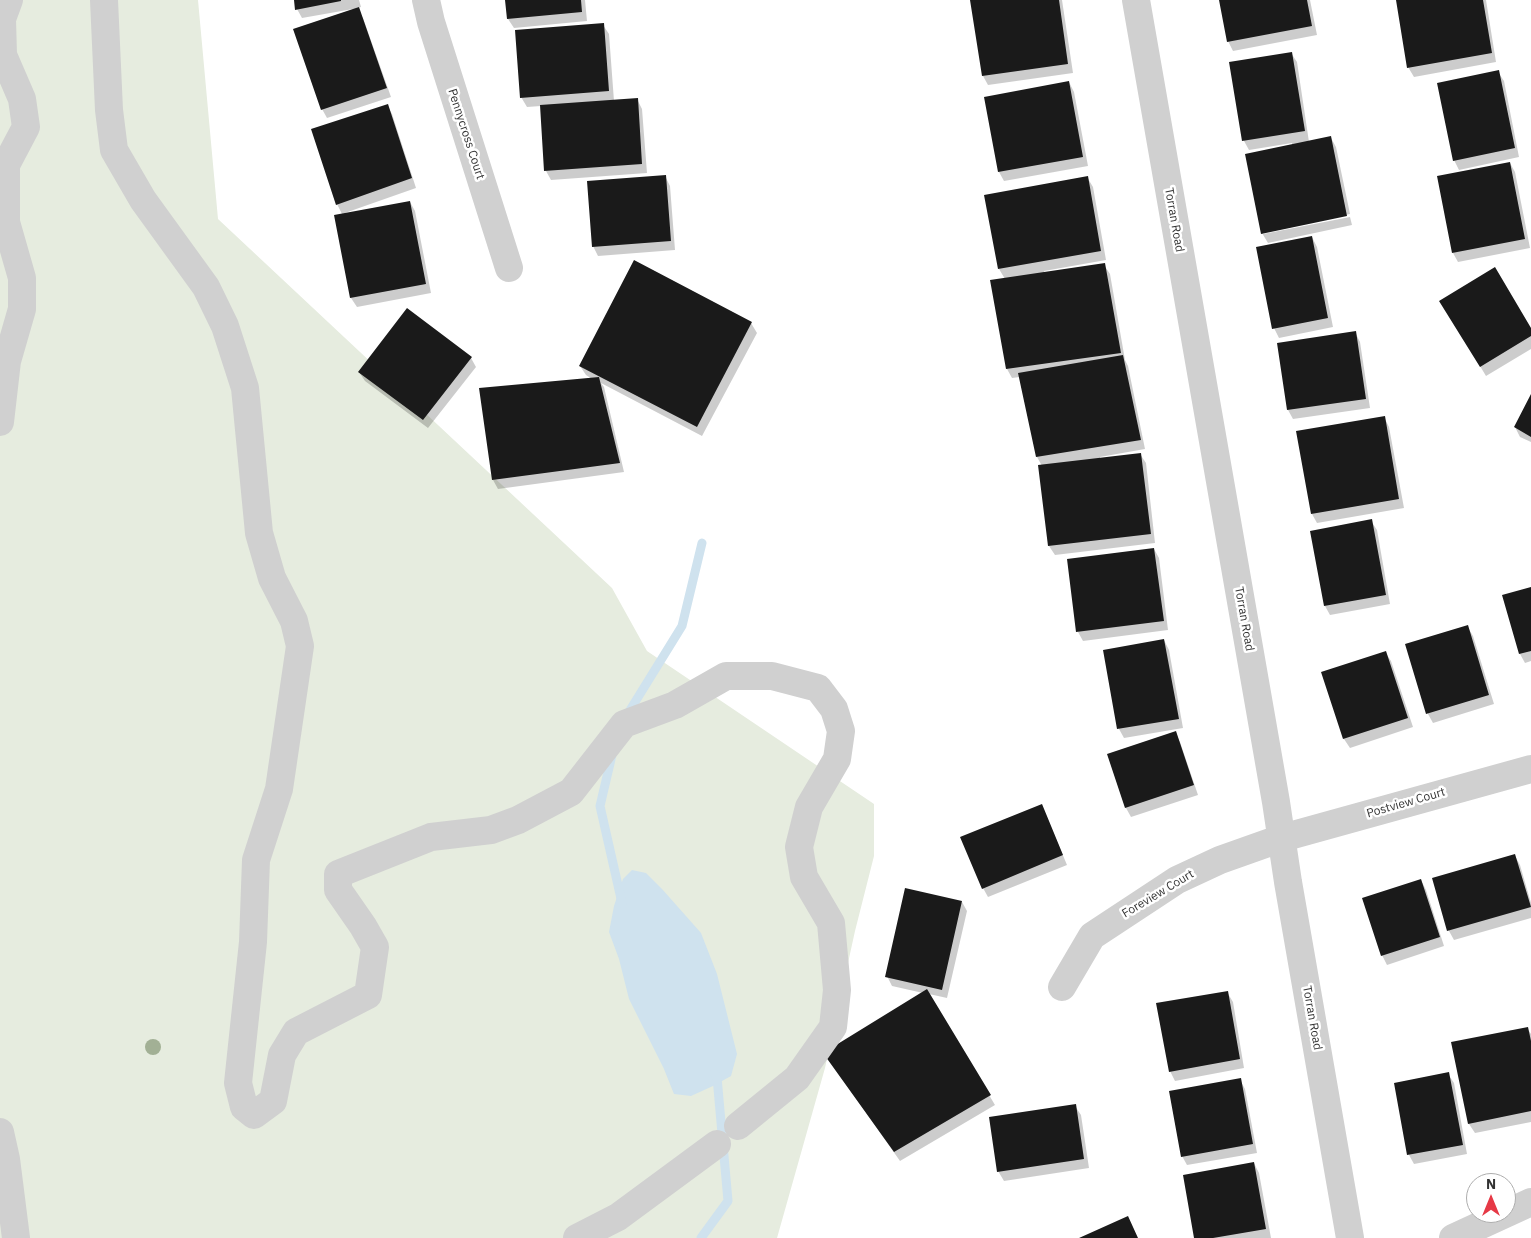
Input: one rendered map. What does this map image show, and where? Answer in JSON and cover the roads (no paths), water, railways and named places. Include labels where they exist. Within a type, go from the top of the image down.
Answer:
[{"type":"street","points":[[104,0],[109,110],[114,150],[144,200],[206,287],[225,326],[245,388],[259,533],[272,578],[294,621],[300,646],[279,789],[256,860],[253,942],[238,1083],[244,1107],[254,1115],[273,1101],[282,1055],[296,1032],[368,995],[375,947],[338,890],[338,874],[431,837],[491,830],[518,820],[571,792],[624,724],[675,705],[726,676],[772,676],[818,688],[834,709],[841,731],[836,760],[809,807],[800,847],[804,877],[830,923],[836,990],[833,1026],[798,1078],[738,1126]]},
{"type":"street","name":"Pennycross Court","points":[[426,0],[431,22],[508,268]]},
{"type":"street","name":"Torran Road","points":[[1136,0],[1350,1238]]},
{"type":"street","points":[[0,422],[6,360],[22,309],[22,278],[6,222],[6,165],[26,127],[22,99],[3,55],[2,19],[15,2]]},
{"type":"street","name":"Postview Court","points":[[1282,838],[1531,769]]},
{"type":"street","name":"Foreview Court","points":[[1062,987],[1092,936],[1137,905],[1177,880],[1220,860],[1282,838]]},
{"type":"street","points":[[0,1132],[6,1159],[16,1238]]},
{"type":"street","points":[[577,1238],[618,1216],[717,1144]]},
{"type":"street","points":[[1453,1238],[1531,1202]]},
{"type":"water","points":[[632,870],[646,873],[701,933],[717,974],[737,1054],[731,1076],[691,1096],[674,1094],[664,1069],[629,999],[619,959],[609,932],[614,906],[623,879]]},
{"type":"waterway","points":[[627,715],[682,626],[702,543]]},
{"type":"waterway","points":[[612,755],[600,806],[622,903]]},
{"type":"waterway","points":[[701,1238],[728,1201],[717,1077],[714,1073]]}]
